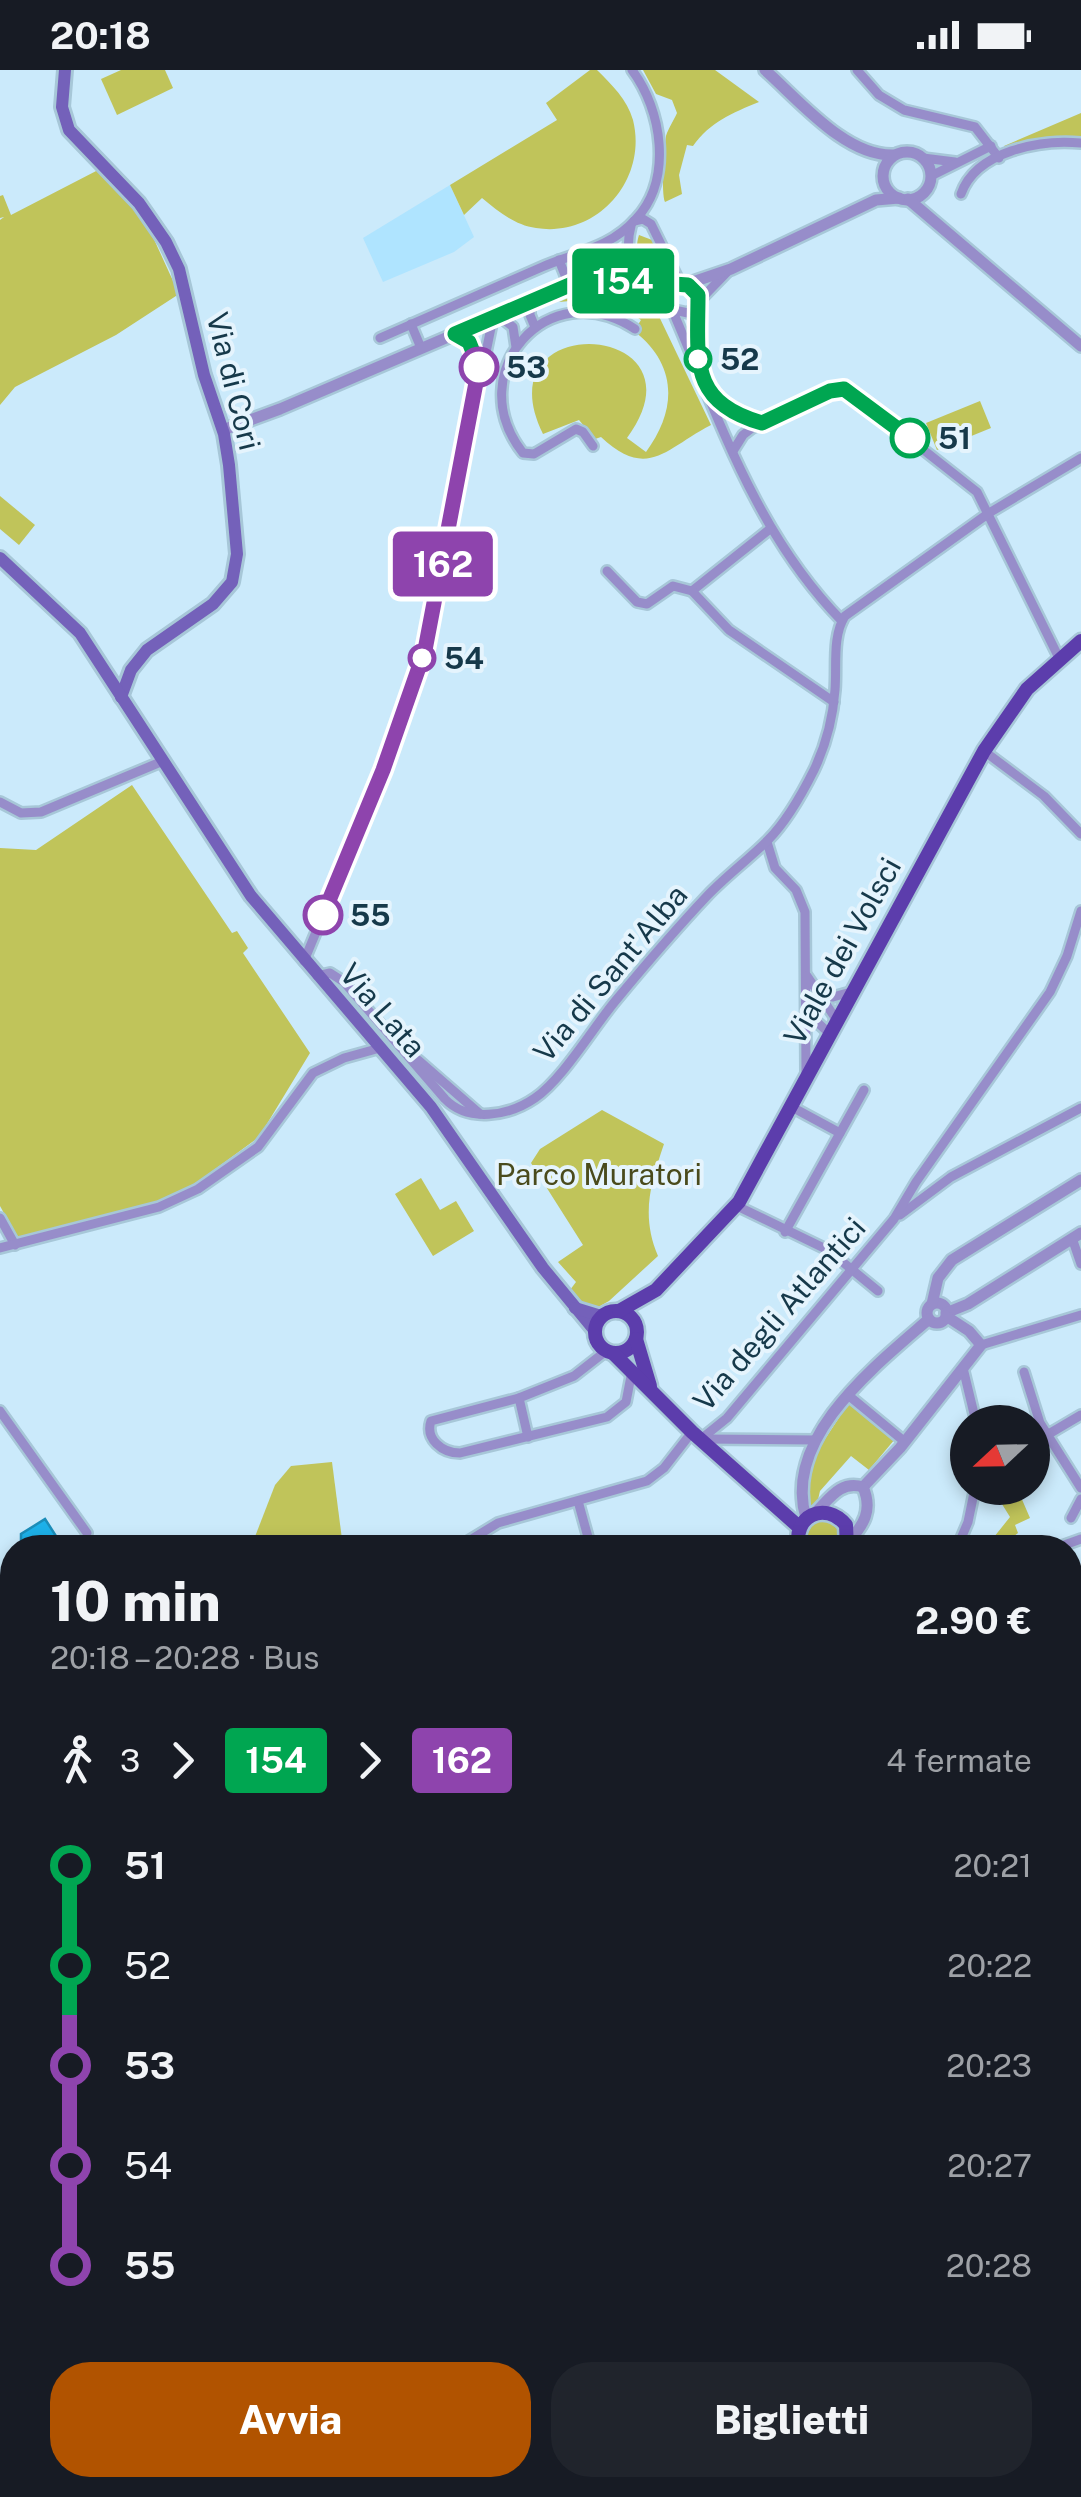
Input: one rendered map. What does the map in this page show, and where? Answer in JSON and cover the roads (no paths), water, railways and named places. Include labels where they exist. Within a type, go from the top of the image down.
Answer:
[{"type":"main road","name":"Via di Cori","points":[[65,70],[62,103],[69,130],[134,196],[177,264],[229,460],[236,549],[234,579],[217,601],[144,653],[131,670],[121,697]]},
{"type":"main road","name":"Via Lata","points":[[0,558],[75,627],[251,896],[446,1126],[515,1229],[574,1307],[598,1324]]},
{"type":"main road","name":"Viale dei Volsci","points":[[619,1311],[656,1290],[736,1206],[984,751],[1022,695],[1081,641]]},
{"type":"main road","name":"Viale dei Volsci","points":[[636,1332],[656,1290]]},
{"type":"main road","points":[[652,1391],[630,1316],[619,1311],[598,1324],[596,1340],[696,1436],[807,1519]]},
{"type":"main road","points":[[610,1352],[628,1350],[636,1332]]},
{"type":"main road","points":[[807,1519],[828,1512],[842,1520],[845,1535]]},
{"type":"main road","points":[[802,1535],[807,1519]]},
{"type":"street","points":[[632,70],[652,103],[659,141],[651,192],[633,222],[627,243],[629,258],[653,282]]},
{"type":"street","points":[[765,70],[860,150],[903,199],[940,224],[1081,346]]},
{"type":"street","points":[[857,70],[893,105],[916,115],[969,124],[981,132],[999,158]]},
{"type":"street","points":[[961,194],[973,173],[999,158],[1040,145],[1081,143]]},
{"type":"street","points":[[991,146],[930,180],[921,195],[876,200],[730,269],[682,285],[670,294],[671,304],[770,529],[842,620],[989,513],[1081,458]]},
{"type":"street","points":[[860,150],[875,155],[909,152],[923,158],[958,162]]},
{"type":"street","points":[[876,200],[884,181],[885,165],[894,155]]},
{"type":"street","points":[[923,158],[930,180],[930,201],[940,224]]},
{"type":"street","points":[[380,338],[559,260],[601,246],[633,222],[646,220],[652,226],[682,285]]},
{"type":"street","points":[[578,256],[586,278]]},
{"type":"street","points":[[559,260],[569,285]]},
{"type":"street","points":[[630,281],[683,314],[696,306],[730,269]]},
{"type":"street","points":[[223,430],[586,278],[682,285],[696,290],[699,371]]},
{"type":"street","points":[[530,302],[535,327]]},
{"type":"street","points":[[593,446],[576,429],[534,454],[526,455],[519,450],[506,425],[502,400],[505,368],[516,347],[535,327],[560,315],[585,312],[614,317],[636,329]]},
{"type":"street","points":[[495,316],[513,327],[516,347]]},
{"type":"street","points":[[304,961],[383,770],[425,650],[480,372],[495,316]]},
{"type":"street","points":[[411,324],[421,348]]},
{"type":"street","points":[[455,334],[469,342],[480,372]]},
{"type":"street","points":[[704,384],[728,410],[762,423]]},
{"type":"street","points":[[733,451],[743,435],[762,423],[830,391],[847,390],[969,484],[989,513],[1059,658]]},
{"type":"street","points":[[692,591],[770,529]]},
{"type":"street","points":[[607,571],[641,604],[648,604],[676,585],[692,591],[724,626],[834,702]]},
{"type":"street","name":"Via di Sant'Alba","points":[[317,976],[330,974],[341,979],[452,1106],[463,1113],[518,1107],[543,1092],[691,913],[766,842],[816,766],[834,702],[842,620]]},
{"type":"street","points":[[984,751],[1039,792],[1081,834]]},
{"type":"street","points":[[0,802],[17,812],[38,813],[164,762]]},
{"type":"street","points":[[766,842],[775,868],[796,890],[804,908],[806,1075]]},
{"type":"street","points":[[894,1219],[1053,987],[1068,956],[1081,910]]},
{"type":"street","points":[[807,975],[832,1026]]},
{"type":"street","points":[[818,994],[834,997],[851,992]]},
{"type":"street","points":[[807,1012],[832,1026]]},
{"type":"street","points":[[0,1248],[154,1208],[188,1194],[258,1147],[313,1073],[344,1058],[380,1048]]},
{"type":"street","points":[[785,1232],[864,1090]]},
{"type":"street","points":[[790,1106],[840,1133]]},
{"type":"street","points":[[894,1219],[951,1177],[1081,1108]]},
{"type":"street","points":[[934,1161],[951,1177]]},
{"type":"street","points":[[854,1535],[867,1516],[868,1499],[864,1488],[855,1484],[843,1487],[807,1519],[801,1495],[802,1470],[816,1440],[848,1395],[929,1319],[940,1322],[942,1310],[935,1290],[940,1273],[960,1253],[1081,1180]]},
{"type":"street","points":[[916,1182],[929,1193]]},
{"type":"street","points":[[736,1206],[824,1248],[878,1292]]},
{"type":"street","points":[[0,1218],[15,1244]]},
{"type":"street","name":"Via degli Atlantici","points":[[478,1535],[493,1526],[651,1478],[696,1436],[727,1418],[894,1219]]},
{"type":"street","points":[[942,1310],[968,1304],[1077,1236],[1081,1264]]},
{"type":"street","points":[[942,1310],[972,1332],[980,1345]]},
{"type":"street","points":[[864,1488],[980,1345],[1081,1314]]},
{"type":"street","points":[[610,1352],[571,1378],[519,1398],[429,1422],[433,1440],[454,1453],[614,1413],[628,1396],[632,1371]]},
{"type":"street","points":[[964,1368],[972,1405]]},
{"type":"street","points":[[1024,1372],[1032,1405]]},
{"type":"street","points":[[848,1395],[905,1442]]},
{"type":"street","points":[[519,1398],[528,1436]]},
{"type":"street","points":[[0,1412],[87,1533]]},
{"type":"street","points":[[1050,1433],[1081,1415]]},
{"type":"street","points":[[696,1436],[816,1440]]},
{"type":"street","points":[[1050,1441],[1081,1488]]},
{"type":"street","points":[[1071,1518],[1081,1499]]},
{"type":"street","points":[[578,1501],[587,1535]]},
{"type":"street","points":[[962,1535],[972,1505]]},
{"type":"water","points":[[45,1519],[55,1535],[21,1535]]},
{"type":"place","name":"52","points":[[698,359]]},
{"type":"place","name":"53","points":[[479,367]]},
{"type":"place","name":"51","points":[[910,438]]},
{"type":"place","name":"54","points":[[422,658]]},
{"type":"place","name":"55","points":[[323,915]]},
{"type":"park label","name":"Parco Muratori","points":[[599,1174]]}]
